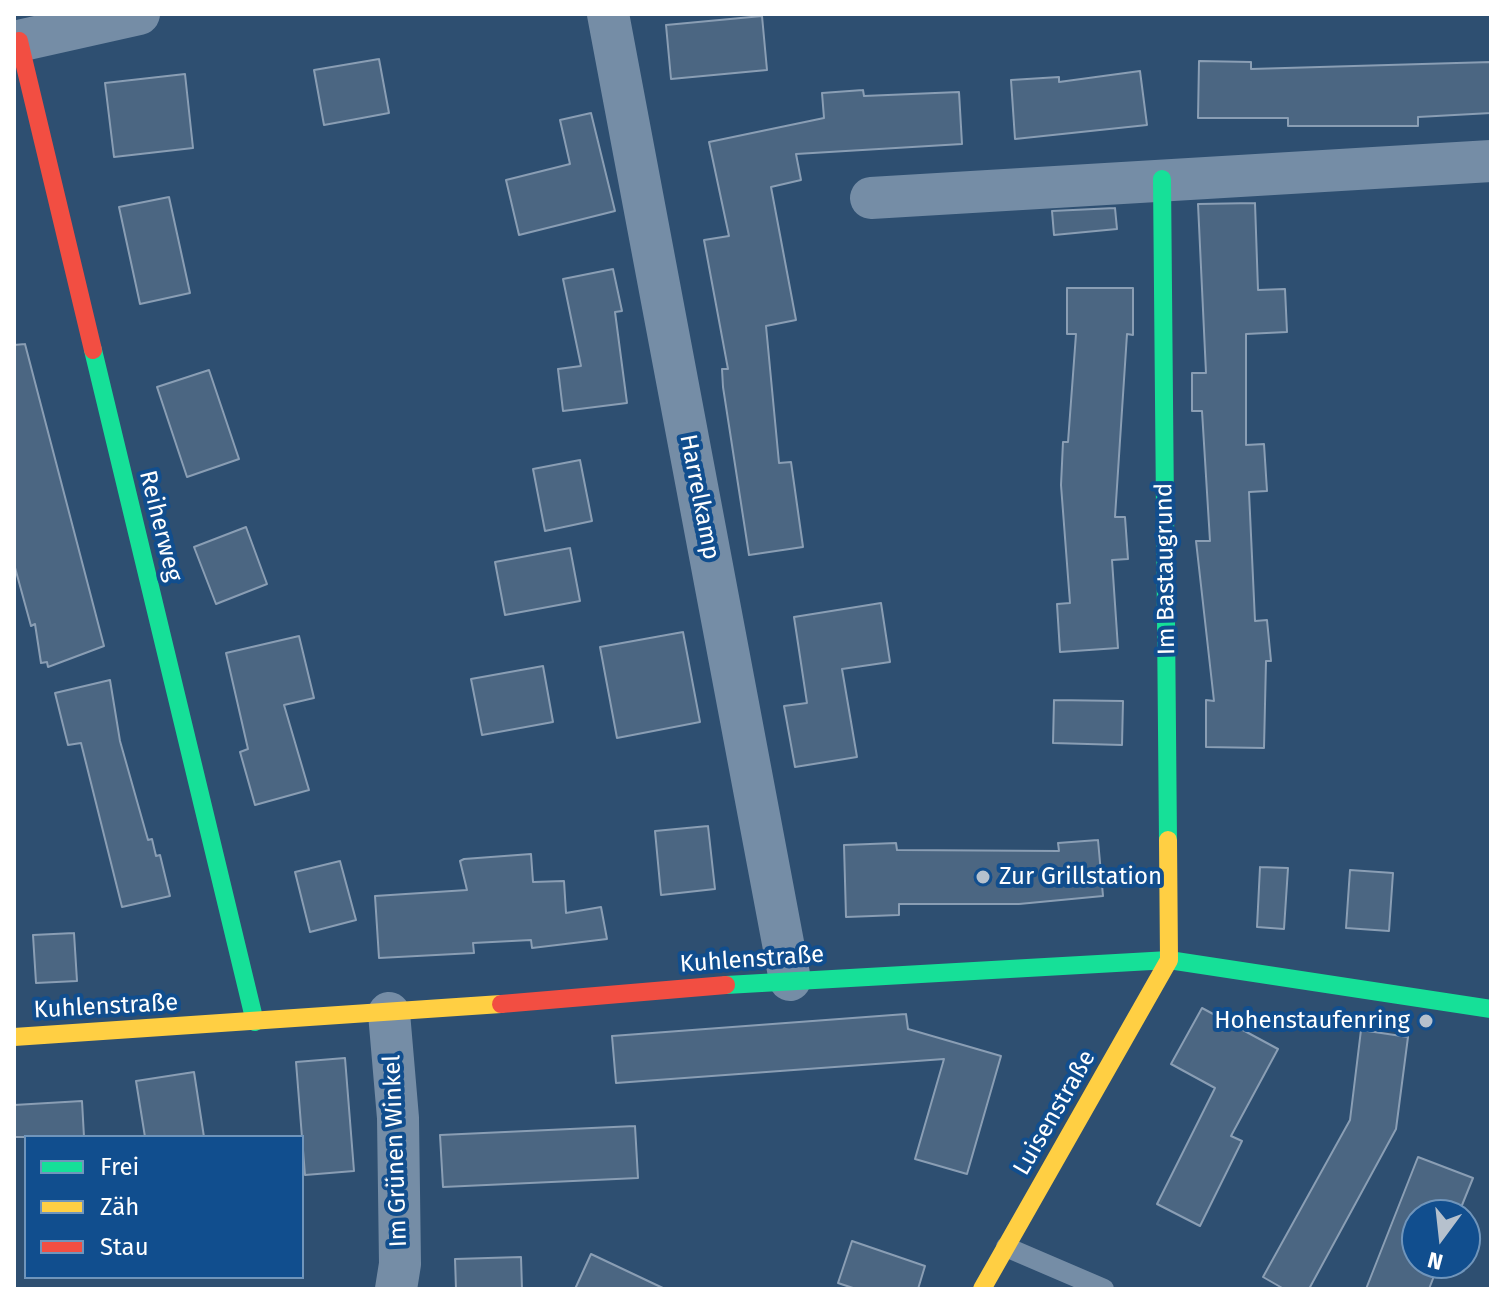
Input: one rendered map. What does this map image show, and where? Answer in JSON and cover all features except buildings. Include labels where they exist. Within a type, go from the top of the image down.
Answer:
[{"type":"street","points":[[16,42],[139,14]]},
{"type":"street","name":"Harrelkamp","points":[[608,14],[790,980]]},
{"type":"street","name":"Reiherweg","points":[[16,42],[255,1022]]},
{"type":"street","points":[[871,198],[1491,161]]},
{"type":"street","name":"Im Bastaugrund","points":[[1162,179],[1169,960]]},
{"type":"street","name":"Kuhlenstraße","points":[[14,1037],[389,1013],[790,980],[1169,960],[1491,1009]]},
{"type":"street","name":"Luisenstraße","points":[[982,1289],[1169,960]]},
{"type":"street","name":"Im Grünen Winkel","points":[[389,1013],[398,1118],[400,1264],[396,1289]]},
{"type":"lane","points":[[1006,1247],[1104,1289]]},
{"type":"traffic: fast","points":[[1162,179],[1168,840]]},
{"type":"traffic: fast","points":[[93,350],[255,1022]]},
{"type":"traffic: fast","points":[[726,985],[1169,960],[1491,1009]]},
{"type":"traffic: slow","points":[[982,1289],[1169,960],[1168,840]]},
{"type":"traffic: slow","points":[[14,1037],[501,1004]]},
{"type":"traffic: jam","points":[[19,41],[93,350]]},
{"type":"traffic: jam","points":[[501,1004],[726,985]]},
{"type":"place","name":"Zur Grillstation","points":[[983,877]]},
{"type":"place","name":"Hohenstaufenring","points":[[1426,1021]]}]
